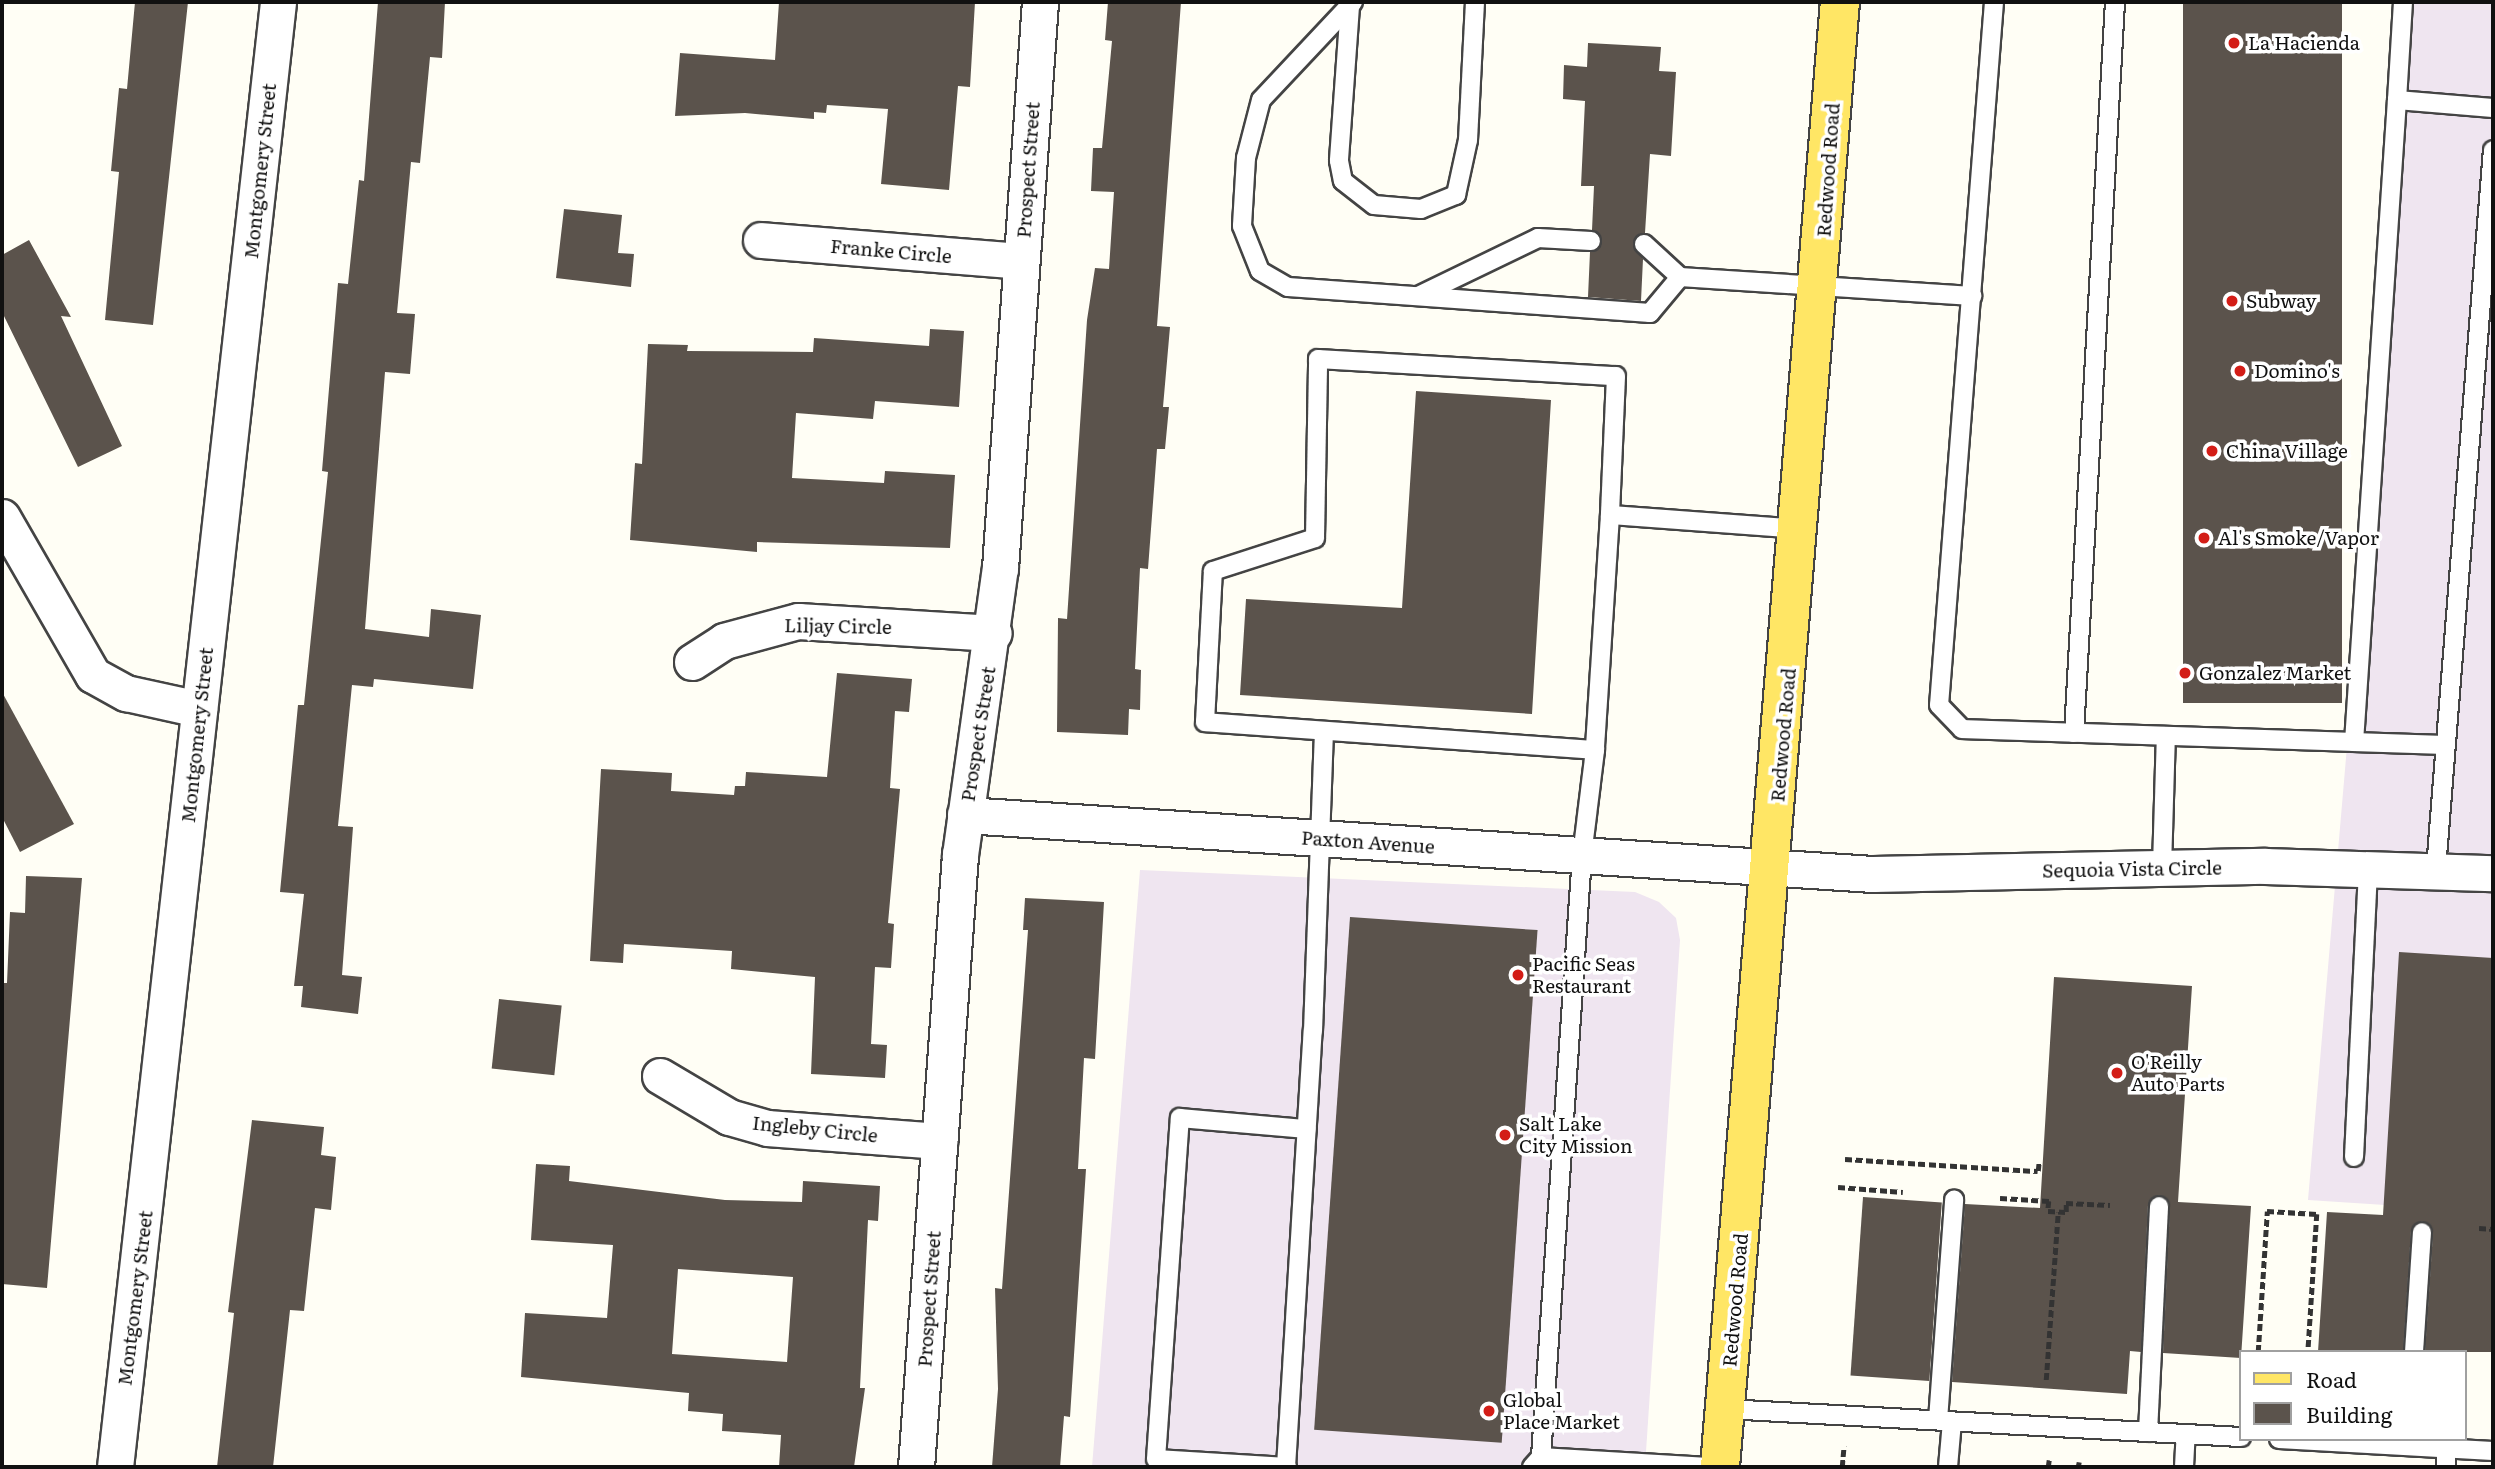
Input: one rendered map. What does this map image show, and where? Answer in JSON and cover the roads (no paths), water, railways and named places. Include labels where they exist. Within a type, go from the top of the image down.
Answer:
[{"type":"main road","name":"Redwood Road","points":[[1720,1467],[1801,529],[1840,2]]},
{"type":"street","name":"Montgomery Street","points":[[115,1467],[278,2]]},
{"type":"street","name":"Prospect Street","points":[[916,1467],[965,815],[994,633],[1040,2]]},
{"type":"street","name":"Franke Circle","points":[[761,240],[1021,261]]},
{"type":"street","points":[[2,517],[93,675],[126,693],[199,709]]},
{"type":"street","name":"Liljay Circle","points":[[692,662],[724,640],[798,621],[994,633]]},
{"type":"street","name":"Paxton Avenue","points":[[965,815],[1771,869]]},
{"type":"street","name":"Sequoia Vista Circle","points":[[1771,869],[1885,874],[2162,867],[2368,867],[2493,873]]},
{"type":"street","name":"Ingleby Circle","points":[[660,1076],[729,1118],[767,1128],[940,1141]]},
{"type":"lane","points":[[1352,4],[1339,161],[1343,181],[1374,205],[1421,209],[1456,195],[1468,140],[1475,2]]},
{"type":"lane","points":[[1994,2],[1939,705],[1962,729],[2444,746]]},
{"type":"lane","points":[[2074,733],[2115,2]]},
{"type":"lane","points":[[2354,743],[2403,2]]},
{"type":"lane","points":[[1352,4],[1261,100],[1246,158],[1242,226],[1260,271],[1288,287],[1650,313],[1680,276]]},
{"type":"lane","points":[[2397,100],[2493,108]]},
{"type":"lane","points":[[2436,869],[2493,150]]},
{"type":"lane","points":[[1418,296],[1538,238],[1591,241]]},
{"type":"lane","points":[[1644,244],[1680,276],[1972,296]]},
{"type":"lane","points":[[1595,750],[1205,722],[1213,571],[1315,538],[1318,359],[1616,376],[1595,750],[1582,856],[1536,1462],[1708,1467]]},
{"type":"lane","points":[[1610,515],[1801,529]]},
{"type":"lane","points":[[1307,1129],[1180,1118],[1156,1459],[1287,1467],[1307,1129],[1324,731]]},
{"type":"lane","points":[[2162,867],[2166,736]]},
{"type":"lane","points":[[2354,1157],[2368,867]]},
{"type":"lane","points":[[1948,1467],[1945,1421],[1954,1200]]},
{"type":"lane","points":[[2148,1432],[2159,1206]]},
{"type":"lane","points":[[2414,1350],[2422,1232]]},
{"type":"lane","points":[[1725,1409],[2240,1437]]},
{"type":"lane","points":[[2184,1467],[2186,1434]]},
{"type":"lane","points":[[2343,1441],[2407,1443],[2493,1451]]},
{"type":"lane","points":[[2446,1448],[2446,1467]]},
{"type":"place","name":"La Hacienda","points":[[2234,43]]},
{"type":"place","name":"Subway","points":[[2232,301]]},
{"type":"place","name":"Domino's","points":[[2240,371]]},
{"type":"place","name":"China Village","points":[[2212,451]]},
{"type":"place","name":"Al's Smoke/Vapor","points":[[2204,538]]},
{"type":"place","name":"Gonzalez Market","points":[[2185,673]]},
{"type":"place","name":"Pacific Seas Restaurant","points":[[1518,975]]},
{"type":"place","name":"O'Reilly Auto Parts","points":[[2117,1073]]},
{"type":"place","name":"Salt Lake City Mission","points":[[1505,1135]]},
{"type":"place","name":"Global Place Market","points":[[1489,1411]]}]
